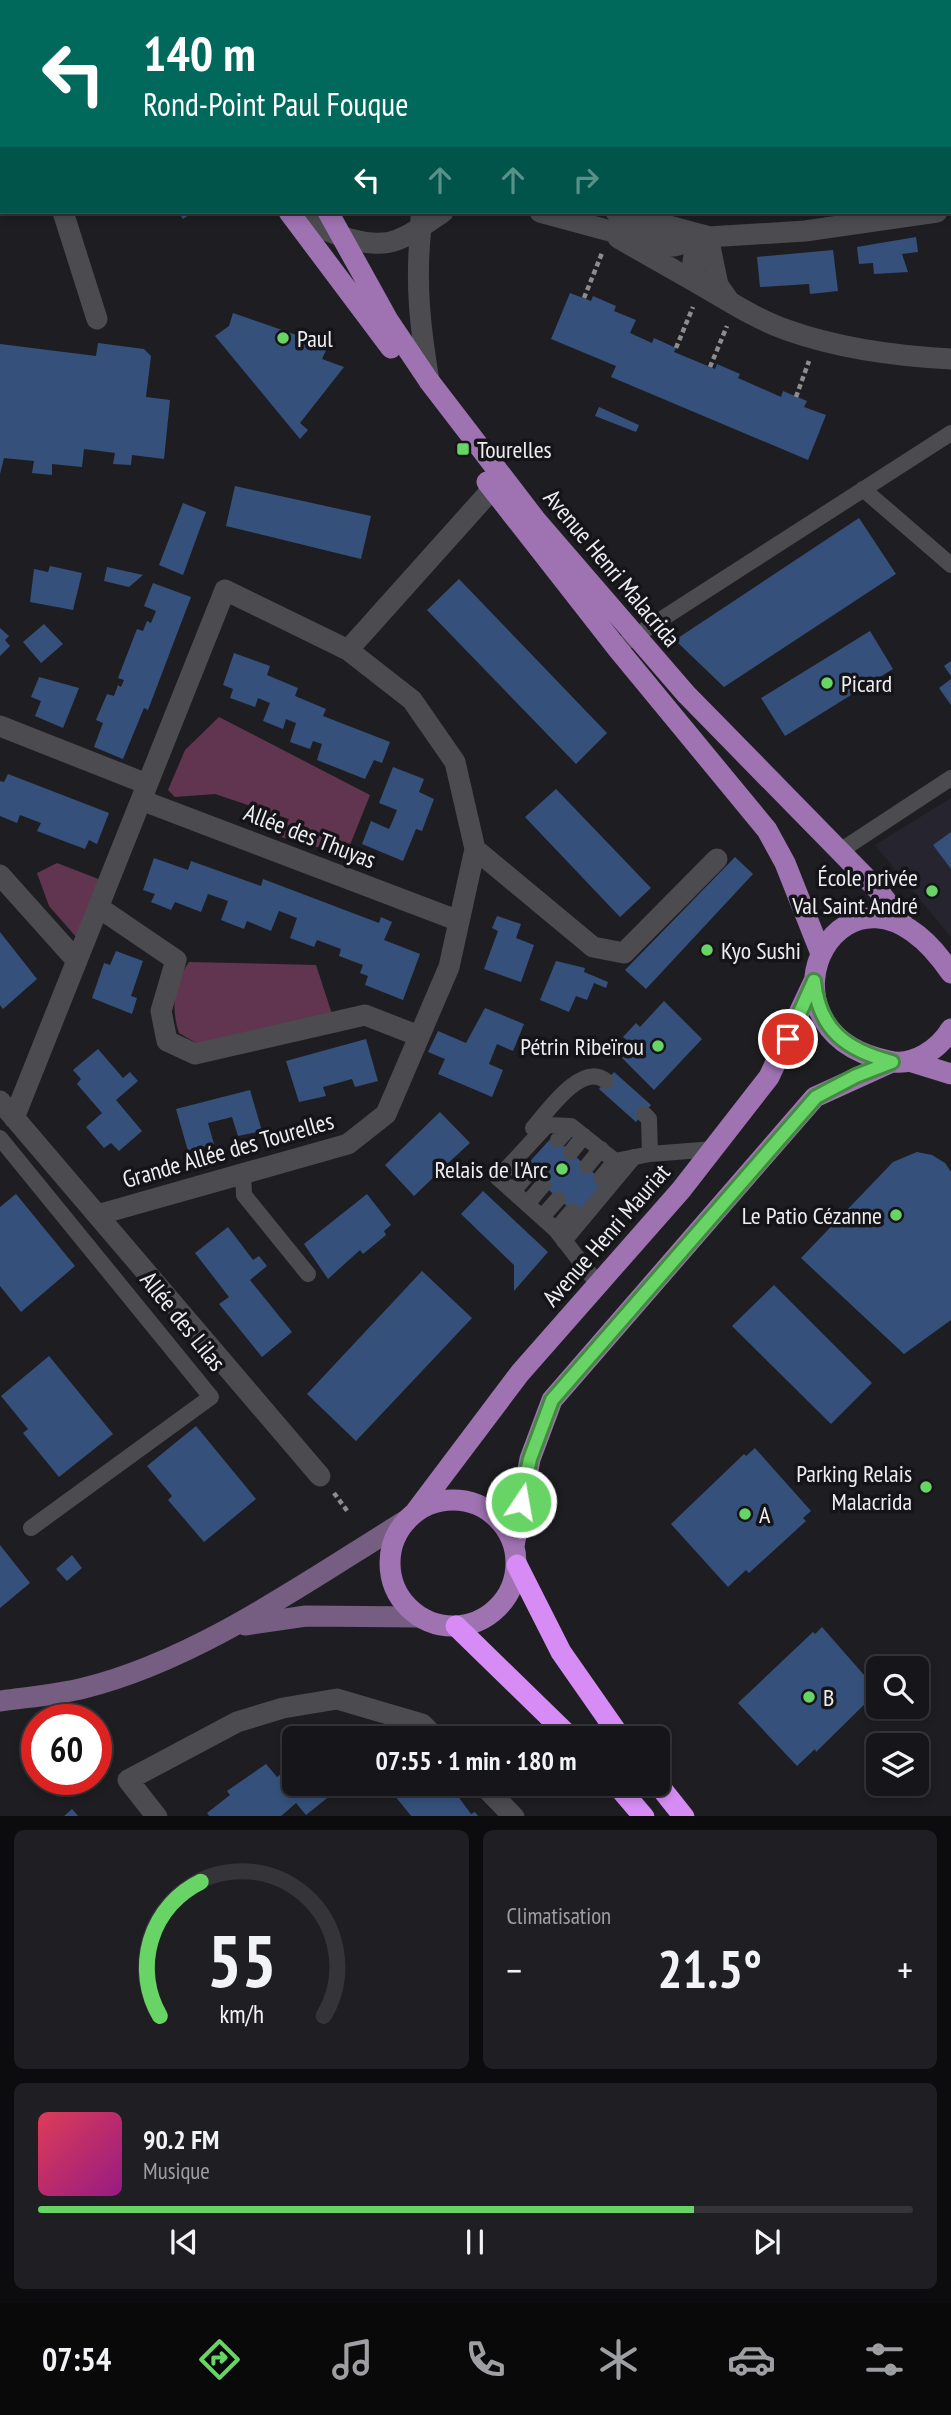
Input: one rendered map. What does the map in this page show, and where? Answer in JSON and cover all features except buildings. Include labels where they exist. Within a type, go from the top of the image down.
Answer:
[{"type":"highway","points":[[516,1555],[561,1652],[613,1726]]},
{"type":"highway","points":[[456,1626],[559,1726]]},
{"type":"highway","points":[[626,1796],[644,1816]]},
{"type":"highway","points":[[668,1796],[684,1816]]},
{"type":"main road","name":"Avenue Henri Malacrida","points":[[290,214],[497,484],[617,649],[767,830],[785,863],[820,951]]},
{"type":"main road","name":"Avenue Henri Malacrida","points":[[329,214],[388,320],[497,484],[686,694],[887,899],[902,922],[919,935],[951,973]]},
{"type":"main road","points":[[902,922],[881,917],[865,918],[834,935],[820,951],[814,981],[816,1000],[822,1018],[832,1031],[853,1048],[951,1074]]},
{"type":"main road","name":"Avenue Henri Mauriat","points":[[0,1701],[85,1688],[236,1626],[411,1516],[520,1373],[652,1224],[769,1077],[814,981]]},
{"type":"main road","points":[[516,1555],[506,1527],[492,1513],[474,1503],[454,1499],[435,1503],[411,1516],[395,1536],[390,1554],[390,1572],[395,1590],[405,1605],[419,1617],[437,1625],[474,1623],[491,1614],[505,1601],[514,1584],[530,1459],[552,1400],[816,1097],[856,1076],[930,1052],[951,1029]]},
{"type":"main road","name":"Avenue Henri Mauriat","points":[[236,1626],[306,1616],[419,1617]]},
{"type":"street","points":[[64,214],[97,319]]},
{"type":"street","points":[[290,214],[341,235],[384,243],[397,241],[421,220],[438,214]]},
{"type":"street","points":[[545,214],[601,236],[729,310],[848,347],[893,356],[951,359]]},
{"type":"street","points":[[623,214],[708,237]]},
{"type":"street","points":[[601,236],[674,246],[708,237],[805,231],[923,214]]},
{"type":"street","points":[[421,220],[417,312],[429,381]]},
{"type":"street","points":[[696,291],[690,263],[694,252],[708,237]]},
{"type":"street","points":[[708,237],[718,285],[729,310]]},
{"type":"street","points":[[348,650],[497,484]]},
{"type":"street","name":"Grande Allée des Tourelles","points":[[13,1118],[225,590],[348,650],[412,701],[455,762],[475,849],[449,967],[386,1114],[348,1144],[97,1215]]},
{"type":"street","name":"Allée des Thuyas","points":[[0,726],[144,792],[459,921]]},
{"type":"street","points":[[475,849],[593,947],[624,953],[718,859]]},
{"type":"street","points":[[0,876],[77,961]]},
{"type":"street","points":[[98,907],[176,960],[161,1011],[167,1041],[195,1054],[365,1015],[419,1036]]},
{"type":"street","name":"Allée des Lilas","points":[[0,1101],[320,1476]]},
{"type":"street","points":[[157,1816],[128,1780],[237,1722],[283,1708],[337,1699],[424,1726]]},
{"type":"street","points":[[494,1796],[514,1816]]},
{"type":"lane","points":[[617,649],[951,433]]},
{"type":"lane","points":[[863,489],[951,565]]},
{"type":"lane","points":[[840,851],[951,778]]},
{"type":"lane","points":[[498,1178],[509,1156],[568,1088],[584,1077],[602,1077],[606,1081]]},
{"type":"lane","points":[[560,1236],[642,1155],[649,1119],[644,1114]]},
{"type":"lane","points":[[498,1178],[547,1125],[571,1126],[615,1161]]},
{"type":"lane","points":[[558,1140],[571,1126]]},
{"type":"lane","points":[[571,1152],[584,1136]]},
{"type":"lane","name":"Allée des Lilas","points":[[0,1138],[211,1397],[31,1528]]},
{"type":"lane","points":[[587,1166],[601,1149]]},
{"type":"lane","points":[[601,1178],[615,1161],[642,1155],[714,1149]]},
{"type":"lane","points":[[513,1191],[529,1173]]},
{"type":"lane","points":[[243,1174],[244,1195],[308,1275]]},
{"type":"lane","points":[[498,1178],[560,1236],[597,1283]]},
{"type":"lane","points":[[527,1204],[543,1185]]},
{"type":"lane","points":[[542,1217],[558,1199]]},
{"type":"lane","points":[[560,1236],[572,1211]]},
{"type":"path","points":[[584,298],[601,236]]},
{"type":"path","points":[[676,348],[696,291]]},
{"type":"path","points":[[710,367],[729,310]]},
{"type":"path","points":[[796,397],[813,351]]},
{"type":"shaded area","points":[[219,717],[370,795],[346,855],[281,837],[289,819],[215,794],[175,797],[168,790],[185,750]]},
{"type":"shaded area","name":"École privée Val Saint André","points":[[951,798],[951,937],[875,845]]},
{"type":"shaded area","points":[[57,863],[101,880],[77,938],[49,906],[37,873]]},
{"type":"shaded area","points":[[189,962],[316,965],[332,1014],[198,1044],[179,1033],[174,1005],[180,979]]},
{"type":"place","name":"Paul","points":[[283,338]]},
{"type":"place","name":"Tourelles","points":[[463,449]]},
{"type":"place","name":"Picard","points":[[827,683]]},
{"type":"place","name":"École privée Val Saint André","points":[[932,891]]},
{"type":"place","name":"Kyo Sushi","points":[[707,950]]},
{"type":"place","name":"Pétrin Ribeïrou","points":[[658,1046]]},
{"type":"place","name":"Relais de l'Arc","points":[[562,1169]]},
{"type":"place","name":"Le Patio Cézanne","points":[[896,1215]]},
{"type":"place","name":"Parking Relais Malacrida","points":[[926,1487]]},
{"type":"place","name":"A","points":[[745,1514]]},
{"type":"place","name":"B","points":[[809,1697]]},
{"type":"route","points":[[521,1502],[530,1459],[552,1400],[816,1097],[856,1076],[892,1062],[868,1056],[832,1031],[822,1018],[814,981],[788,1039]]}]
